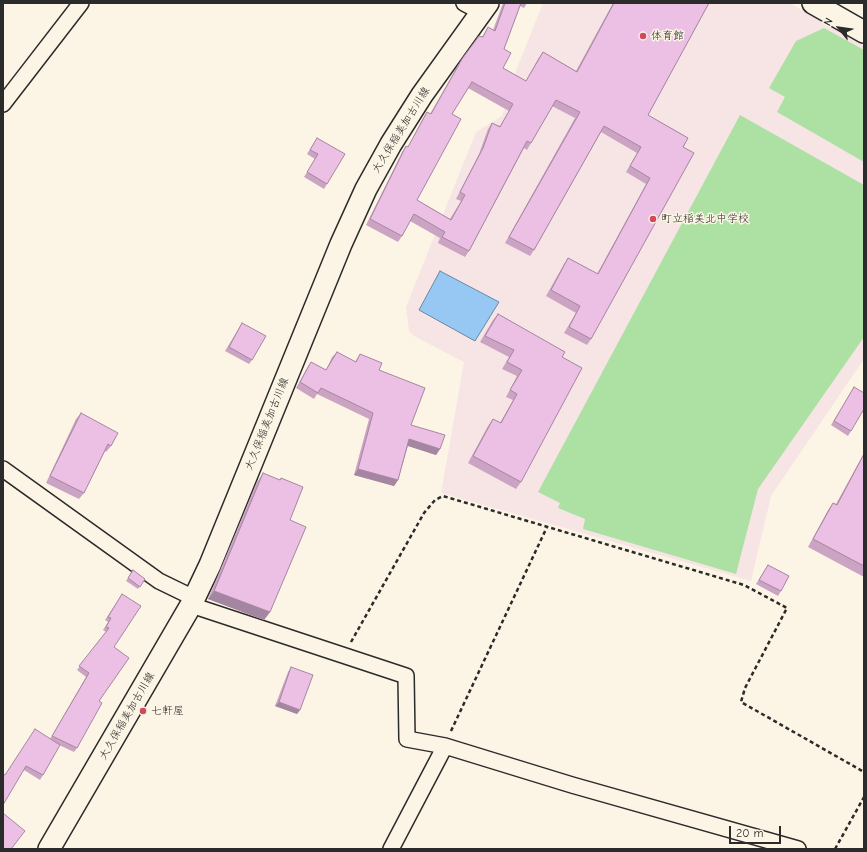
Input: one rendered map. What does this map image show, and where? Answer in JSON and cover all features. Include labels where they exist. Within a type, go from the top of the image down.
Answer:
[{"type":"main road","points":[[813,3],[864,32]]},
{"type":"main road","name":"大久保稲美加古川線","points":[[49,849],[192,601],[210,565],[341,244],[366,189],[391,144],[478,6]]},
{"type":"street","points":[[3,104],[81,3]]},
{"type":"street","points":[[3,469],[159,581],[192,601],[342,656],[406,676],[407,739],[444,746],[572,785],[798,849]]},
{"type":"street","points":[[391,849],[444,746]]},
{"type":"path","points":[[342,656],[424,513],[435,500],[444,496],[547,528],[744,585],[787,608],[745,688],[741,702],[864,772]]},
{"type":"path","points":[[444,746],[547,528]]},
{"type":"path","points":[[835,849],[864,797]]},
{"type":"shaded area","name":"町立稲美北中学校","points":[[543,3],[790,3],[864,46],[864,359],[771,496],[751,581],[441,493],[464,362],[414,336],[409,331],[406,307],[476,132],[502,116],[517,68]]},
{"type":"green space","points":[[824,28],[864,50],[864,162],[777,112],[785,97],[769,88],[796,41]]},
{"type":"green space","name":"町立稲美北中学校","points":[[740,115],[864,185],[864,337],[758,489],[736,574],[583,529],[585,519],[558,508],[560,503],[538,492]]},
{"type":"water","points":[[440,271],[499,302],[475,341],[419,310]]},
{"type":"building","points":[[505,3],[521,3],[504,49],[511,53],[503,68],[526,81],[543,52],[577,72],[614,3],[709,3],[648,115],[688,138],[683,147],[694,153],[591,339],[569,327],[580,306],[551,290],[568,258],[598,274],[650,178],[630,166],[641,147],[604,126],[534,250],[509,237],[580,112],[556,100],[531,143],[527,141],[469,251],[442,237],[445,232],[414,214],[402,236],[370,219],[406,146],[408,147],[427,112],[431,114],[462,59],[479,36],[483,37],[488,27],[495,31]],"holes":[[[472,82],[513,104],[500,127],[492,123],[483,148],[460,192],[465,195],[451,220],[417,200],[461,119],[452,114]]]},
{"type":"building","points":[[317,138],[345,154],[327,184],[307,172],[318,154],[310,150]]},
{"type":"building","points":[[498,314],[565,352],[562,357],[582,368],[521,482],[473,456],[493,419],[501,423],[517,394],[510,390],[522,370],[507,362],[514,350],[485,336]]},
{"type":"building","points":[[242,323],[266,336],[252,360],[229,347]]},
{"type":"building","points":[[337,352],[356,362],[360,354],[382,363],[379,370],[425,388],[411,425],[445,435],[440,449],[409,439],[398,480],[358,469],[373,413],[321,388],[318,393],[300,382],[311,362],[326,370]]},
{"type":"building","points":[[854,387],[864,393],[864,409],[851,431],[834,421]]},
{"type":"building","points":[[81,413],[118,433],[111,446],[108,444],[84,493],[50,476]]},
{"type":"building","points":[[864,454],[864,566],[813,539],[833,503],[837,505]]},
{"type":"building","points":[[263,473],[280,480],[281,478],[303,487],[290,520],[306,527],[270,612],[214,591]]},
{"type":"building","points":[[768,565],[789,576],[781,591],[759,580]]},
{"type":"building","points":[[133,570],[145,579],[140,587],[128,578]]},
{"type":"building","points":[[122,594],[141,606],[114,647],[129,658],[99,701],[102,703],[77,748],[52,736],[89,673],[79,666],[109,628],[106,627],[111,618],[108,617]]},
{"type":"building","points":[[291,667],[313,675],[300,710],[279,702]]},
{"type":"building","points":[[35,729],[60,745],[43,775],[26,766],[3,805],[3,774],[5,775]]},
{"type":"building","points":[[3,813],[25,831],[11,849],[3,849]]},
{"type":"place","name":"体育館","points":[[643,36]]},
{"type":"place","name":"町立稲美北中学校","points":[[653,219]]},
{"type":"place","name":"七軒屋","points":[[143,711]]}]
